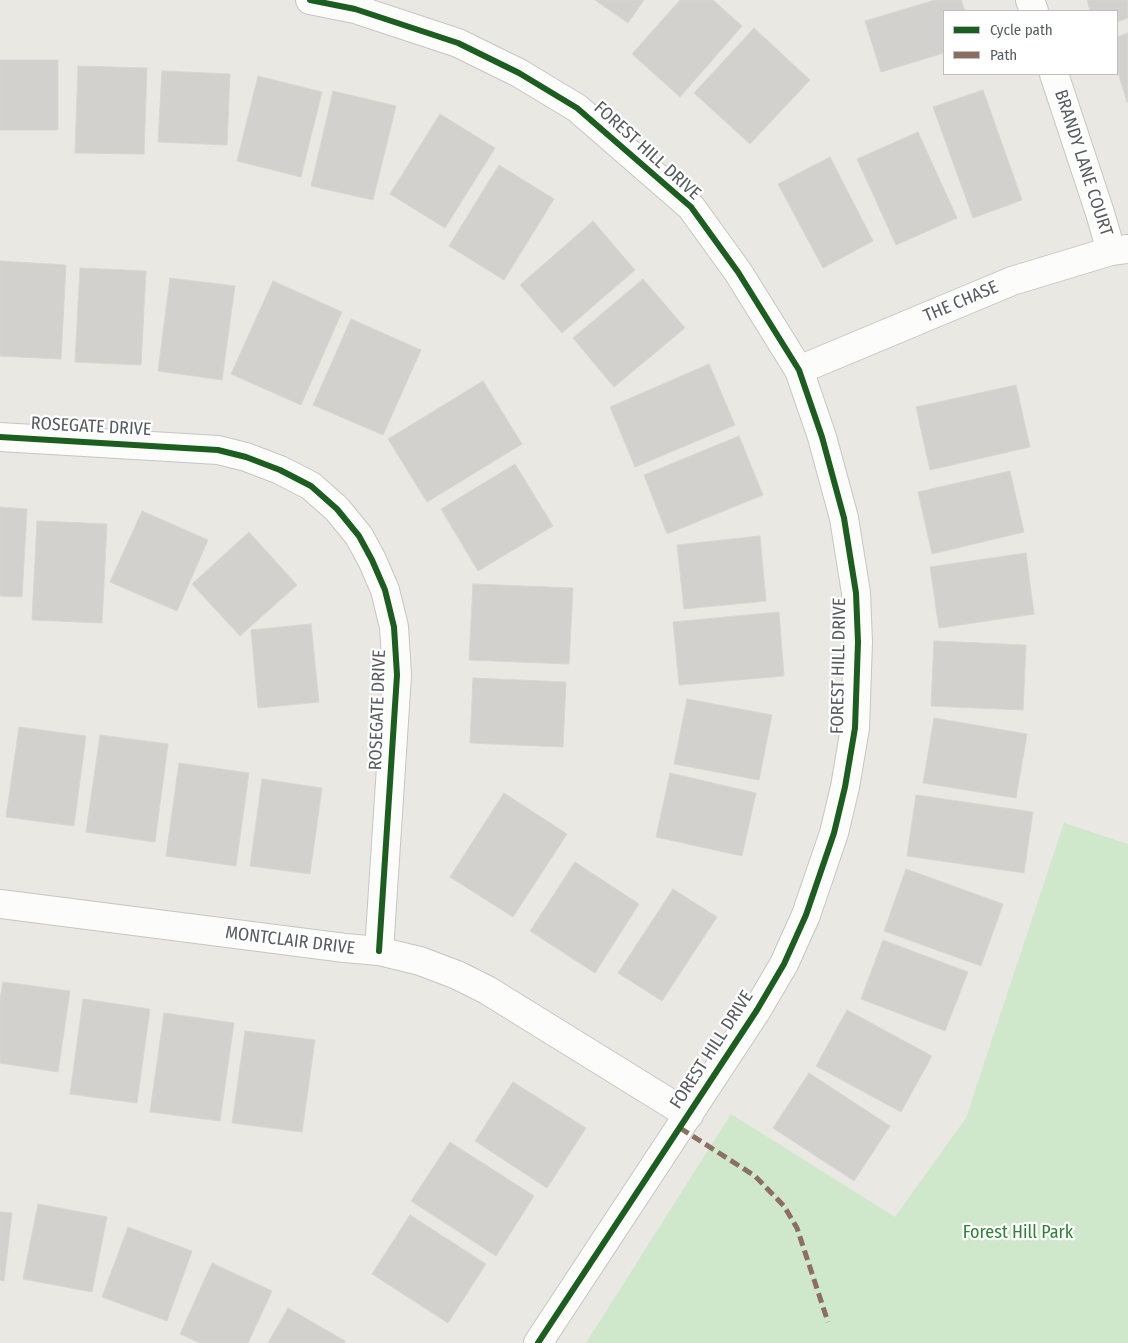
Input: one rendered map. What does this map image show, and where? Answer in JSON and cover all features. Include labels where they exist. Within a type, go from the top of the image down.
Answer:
[{"type":"street","name":"FOREST HILL DRIVE","points":[[310,0],[355,9],[458,43],[519,73],[577,108],[691,207],[738,272],[799,370],[822,437],[846,527],[856,593],[858,642],[855,728],[845,788],[834,833],[806,915],[784,964],[757,1010],[538,1343]]},
{"type":"street","name":"BRANDY LANE COURT","points":[[1054,75],[1100,213],[1120,250]]},
{"type":"street","name":"THE CHASE","points":[[799,370],[1012,281],[1120,250]]},
{"type":"street","name":"ROSEGATE DRIVE","points":[[0,437],[218,450],[246,457],[280,470],[311,486],[337,509],[359,536],[372,560],[384,590],[394,627],[398,675],[379,951]]},
{"type":"street","name":"MONTCLAIR DRIVE","points":[[0,904],[379,951],[420,961],[457,975],[487,990],[689,1115]]},
{"type":"green space","name":"Forest Hill Park","points":[[1064,823],[1128,844],[1128,1343],[586,1343],[731,1114],[895,1217],[966,1118]]},
{"type":"building","points":[[595,0],[644,0],[628,23]]},
{"type":"building","points":[[680,0],[713,0],[742,26],[680,97],[632,54]]},
{"type":"building","points":[[935,0],[961,0],[965,10],[943,10],[943,53],[881,72],[865,21]]},
{"type":"building","points":[[1087,0],[1128,0],[1128,18],[1118,22],[1118,10],[1090,10]]},
{"type":"building","points":[[754,28],[810,80],[750,144],[694,93]]},
{"type":"building","points":[[1128,33],[1128,102],[1118,72],[1118,37]]},
{"type":"building","points":[[0,60],[58,60],[58,130],[0,130]]},
{"type":"building","points":[[78,66],[147,68],[144,154],[75,153]]},
{"type":"building","points":[[162,71],[230,74],[227,145],[158,142]]},
{"type":"building","points":[[258,76],[322,92],[301,177],[237,161]]},
{"type":"building","points":[[983,90],[1022,200],[973,218],[933,107]]},
{"type":"building","points":[[333,91],[396,106],[373,200],[311,186]]},
{"type":"building","points":[[440,114],[495,148],[445,228],[390,194]]},
{"type":"building","points":[[918,132],[957,218],[896,245],[857,159]]},
{"type":"building","points":[[830,157],[873,241],[823,268],[778,184]]},
{"type":"building","points":[[499,165],[554,199],[504,280],[449,246]]},
{"type":"building","points":[[593,221],[635,270],[562,333],[520,285]]},
{"type":"building","points":[[0,261],[66,265],[61,359],[0,356]]},
{"type":"building","points":[[80,268],[146,271],[141,365],[75,362]]},
{"type":"building","points":[[170,278],[235,286],[222,380],[158,371]]},
{"type":"building","points":[[643,279],[685,328],[614,387],[573,338]]},
{"type":"building","points":[[273,281],[342,312],[301,405],[231,374]]},
{"type":"building","points":[[351,319],[421,350],[383,435],[313,405]]},
{"type":"building","points":[[709,364],[735,425],[635,467],[610,407]]},
{"type":"building","points":[[483,381],[522,444],[427,502],[388,439]]},
{"type":"building","points":[[1016,385],[1030,447],[930,470],[916,407]]},
{"type":"building","points":[[739,436],[763,495],[667,534],[644,475]]},
{"type":"building","points":[[515,464],[553,526],[478,571],[441,509]]},
{"type":"building","points":[[1010,471],[1024,532],[932,554],[918,492]]},
{"type":"building","points":[[0,507],[27,509],[22,597],[0,596]]},
{"type":"building","points":[[142,511],[208,540],[177,611],[110,582]]},
{"type":"building","points":[[37,521],[107,524],[102,623],[32,620]]},
{"type":"building","points":[[249,532],[297,585],[240,636],[192,584]]},
{"type":"building","points":[[760,536],[766,601],[684,609],[677,545]]},
{"type":"building","points":[[1026,553],[1034,614],[939,628],[930,567]]},
{"type":"building","points":[[473,584],[573,588],[569,664],[469,660]]},
{"type":"building","points":[[779,612],[784,676],[679,685],[673,622]]},
{"type":"building","points":[[311,624],[319,702],[258,708],[251,630]]},
{"type":"building","points":[[934,641],[1026,645],[1023,710],[931,706]]},
{"type":"building","points":[[473,678],[566,682],[563,747],[470,743]]},
{"type":"building","points":[[687,699],[772,715],[759,780],[674,764]]},
{"type":"building","points":[[934,718],[1027,734],[1016,798],[923,783]]},
{"type":"building","points":[[19,727],[86,736],[74,826],[6,817]]},
{"type":"building","points":[[100,735],[168,744],[155,842],[86,832]]},
{"type":"building","points":[[179,763],[249,773],[236,866],[166,856]]},
{"type":"building","points":[[670,773],[756,793],[742,856],[656,837]]},
{"type":"building","points":[[262,779],[322,788],[310,874],[250,866]]},
{"type":"building","points":[[504,793],[567,834],[513,917],[450,877]]},
{"type":"building","points":[[916,795],[1033,812],[1024,873],[907,856]]},
{"type":"building","points":[[575,862],[639,904],[595,973],[530,931]]},
{"type":"building","points":[[906,869],[1003,904],[981,966],[884,931]]},
{"type":"building","points":[[673,889],[717,917],[662,1001],[618,973]]},
{"type":"building","points":[[883,940],[968,972],[945,1031],[861,999]]},
{"type":"building","points":[[3,982],[70,991],[58,1072],[0,1063],[0,1000]]},
{"type":"building","points":[[83,999],[150,1009],[137,1103],[70,1094]]},
{"type":"building","points":[[847,1010],[932,1056],[901,1112],[816,1066]]},
{"type":"building","points":[[164,1013],[234,1023],[220,1121],[150,1112]]},
{"type":"building","points":[[245,1031],[315,1040],[302,1132],[232,1123]]},
{"type":"building","points":[[809,1073],[890,1126],[854,1181],[773,1128]]},
{"type":"building","points":[[513,1082],[586,1128],[547,1188],[475,1141]]},
{"type":"building","points":[[450,1142],[534,1196],[496,1256],[411,1201]]},
{"type":"building","points":[[38,1204],[107,1217],[92,1292],[23,1279]]},
{"type":"building","points":[[0,1212],[12,1213],[4,1281],[0,1280]]},
{"type":"building","points":[[410,1215],[486,1264],[448,1323],[372,1274]]},
{"type":"building","points":[[128,1227],[192,1251],[167,1321],[102,1297]]},
{"type":"building","points":[[212,1263],[272,1291],[248,1343],[200,1343],[180,1334]]},
{"type":"building","points":[[288,1308],[345,1341],[344,1343],[268,1343]]},
{"type":"marked path","points":[[680,1128],[755,1176],[784,1206],[797,1228],[828,1322]]},
{"type":"cycle path","points":[[310,0],[355,9],[458,43],[519,73],[577,108],[691,207],[738,272],[799,370],[822,437],[844,518],[856,593],[858,642],[855,728],[845,787],[834,833],[806,915],[784,964],[757,1010],[538,1343]]},
{"type":"cycle path","points":[[0,437],[218,450],[246,457],[280,470],[311,486],[337,509],[359,536],[385,590],[394,627],[397,675],[379,951]]}]
